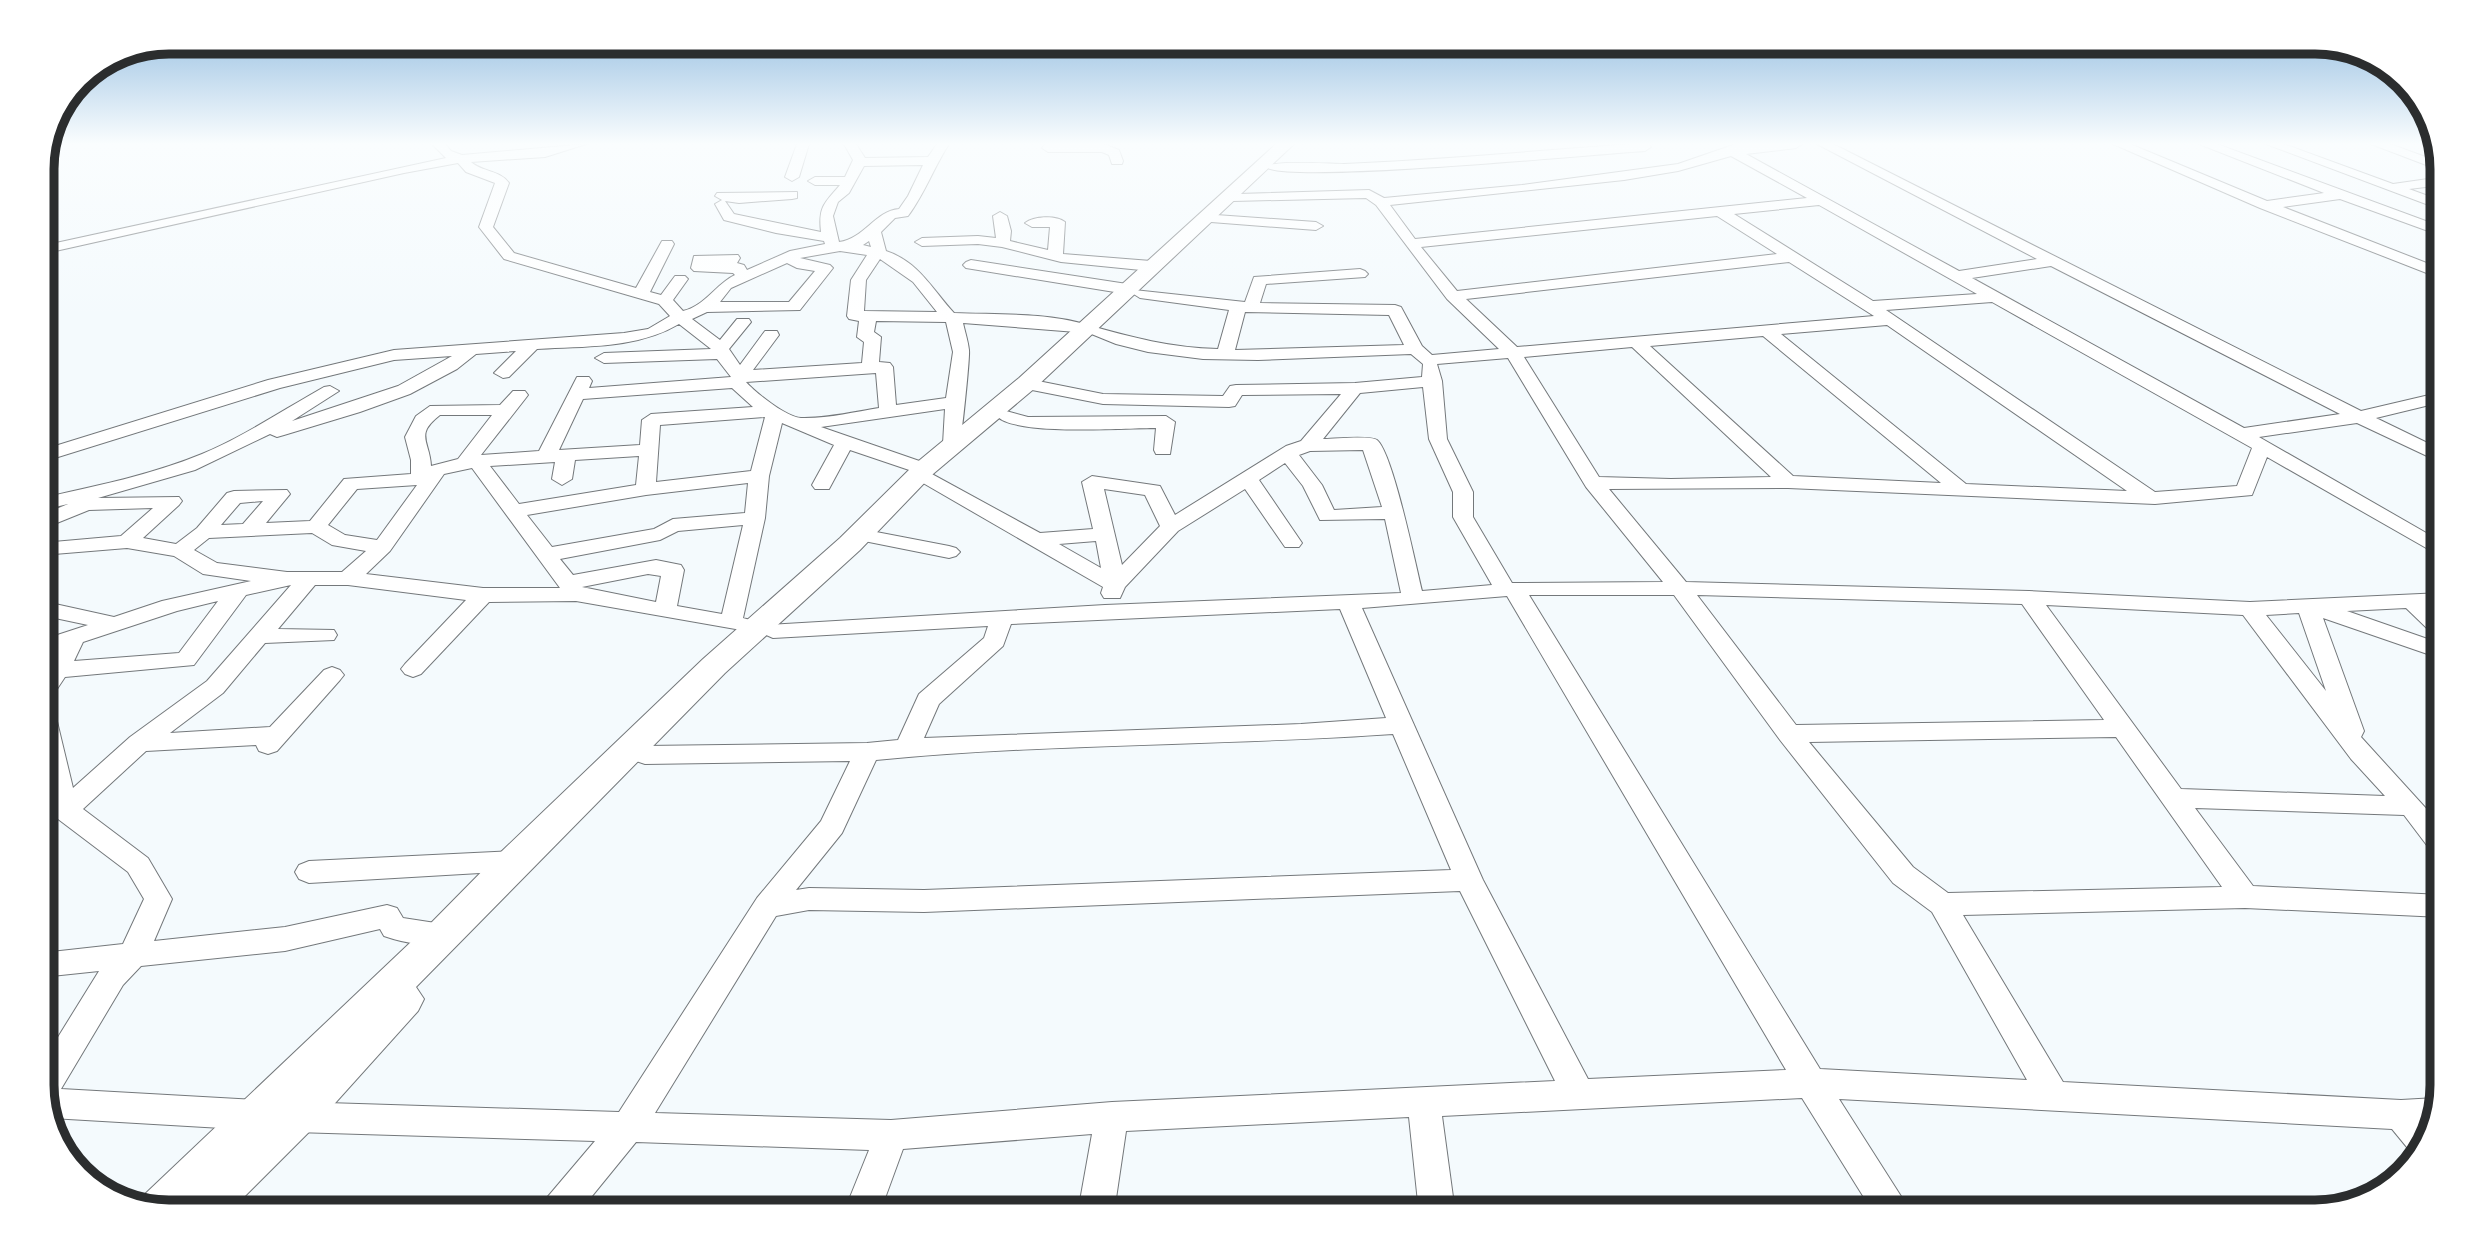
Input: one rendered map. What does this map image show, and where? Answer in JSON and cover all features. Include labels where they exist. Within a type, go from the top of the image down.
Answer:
[{"type":"main road","points":[[170,1200],[754,627],[927,474],[1006,416],[1091,330],[1228,203]]},
{"type":"main road","points":[[1154,270],[1233,203]]},
{"type":"main road","points":[[209,1200],[295,1117],[466,932],[645,755],[754,627],[871,537],[952,444],[1091,330]]},
{"type":"street","points":[[54,247],[246,203]]},
{"type":"street","points":[[493,203],[486,227],[502,251],[509,256],[665,301],[680,317],[722,351],[739,379],[741,389],[772,412],[927,474],[1115,585]]},
{"type":"street","points":[[723,203],[729,217],[879,251],[904,264],[931,292],[948,317],[954,320],[961,352],[952,444]]},
{"type":"street","points":[[831,203],[826,216],[831,242]]},
{"type":"street","points":[[54,452],[274,383],[394,355],[624,338],[653,333],[704,307],[716,298],[726,285],[790,256],[831,242],[852,244],[875,230],[891,214],[903,213],[911,203]]},
{"type":"street","points":[[1227,209],[1288,203]]},
{"type":"street","points":[[1381,203],[1453,296],[1514,354],[1593,483],[1680,588],[1788,734],[1903,875],[1942,904],[2053,1096]]},
{"type":"street","points":[[1411,244],[1806,203]]},
{"type":"street","points":[[1825,203],[2241,434],[2430,544]]},
{"type":"street","points":[[1939,203],[2430,451]]},
{"type":"street","points":[[2259,203],[2430,269]]},
{"type":"street","points":[[2265,205],[2284,203]]},
{"type":"street","points":[[2362,203],[2430,228]]},
{"type":"street","points":[[1227,209],[1316,226]]},
{"type":"street","points":[[1719,211],[1870,306],[2149,497]]},
{"type":"street","points":[[1000,216],[1004,231],[1002,243]]},
{"type":"street","points":[[1031,223],[1058,222],[1055,256]]},
{"type":"street","points":[[875,230],[919,232],[1002,243],[1055,256],[1154,270],[1245,308],[1395,310],[1422,355],[1433,381],[1438,439],[1463,492],[1463,517],[1510,589],[1811,1083],[1885,1200]]},
{"type":"street","points":[[875,230],[879,251]]},
{"type":"street","points":[[904,264],[919,232]]},
{"type":"street","points":[[640,295],[667,244]]},
{"type":"street","points":[[879,251],[860,274],[856,291],[860,303],[855,316],[1036,322],[1091,330],[1130,344],[1226,355],[1514,354],[1888,320]]},
{"type":"street","points":[[704,307],[794,307],[825,268],[803,265],[790,256],[730,263],[747,276]]},
{"type":"street","points":[[1453,296],[1790,257]]},
{"type":"street","points":[[1957,276],[2054,261]]},
{"type":"street","points":[[971,265],[1154,270]]},
{"type":"street","points":[[1226,355],[1259,280],[1360,274]]},
{"type":"street","points":[[665,301],[680,279]]},
{"type":"street","points":[[1870,306],[1995,297]]},
{"type":"street","points":[[868,317],[865,337],[873,337],[870,368]]},
{"type":"street","points":[[722,351],[743,322]]},
{"type":"street","points":[[1766,330],[1963,491]]},
{"type":"street","points":[[739,379],[771,335]]},
{"type":"street","points":[[1636,342],[1788,482]]},
{"type":"street","points":[[503,373],[533,344]]},
{"type":"street","points":[[247,440],[394,394],[451,368],[472,349]]},
{"type":"street","points":[[604,358],[722,351]]},
{"type":"street","points":[[562,480],[556,456],[581,386],[739,379],[884,368],[888,411]]},
{"type":"street","points":[[1038,386],[1103,399],[1229,402],[1236,390],[1355,388],[1433,381]]},
{"type":"street","points":[[1308,445],[1355,388]]},
{"type":"street","points":[[54,501],[128,484],[206,459],[247,440],[330,391]]},
{"type":"street","points":[[470,463],[505,410],[519,394]]},
{"type":"street","points":[[2241,434],[2359,417],[2430,400]]},
{"type":"street","points":[[798,423],[834,421],[914,405],[955,403]]},
{"type":"street","points":[[429,474],[421,460],[414,437],[422,420],[436,410],[505,410]]},
{"type":"street","points":[[646,489],[651,420],[772,412]]},
{"type":"street","points":[[754,627],[755,518],[759,476],[772,412]]},
{"type":"street","points":[[1006,416],[1026,423],[1166,422],[1163,450]]},
{"type":"street","points":[[822,485],[845,441]]},
{"type":"street","points":[[1105,612],[1115,585],[1171,527],[1288,454],[1308,445],[1370,444],[1388,489],[1413,599]]},
{"type":"street","points":[[1593,483],[1671,485],[1788,482],[2149,497],[2245,491],[2262,446]]},
{"type":"street","points":[[316,527],[351,483],[429,474],[470,463],[650,450]]},
{"type":"street","points":[[1288,454],[1312,485],[1327,516],[1393,513]]},
{"type":"street","points":[[155,500],[206,459]]},
{"type":"street","points":[[470,463],[514,511],[572,589],[664,611],[754,627],[1413,599],[1510,589],[1680,588],[2029,598],[2250,609],[2399,598],[2430,599]]},
{"type":"street","points":[[348,578],[383,547],[429,474]]},
{"type":"street","points":[[514,511],[646,489],[759,476]]},
{"type":"street","points":[[1248,478],[1292,542]]},
{"type":"street","points":[[1115,585],[1092,482],[1153,491],[1171,527]]},
{"type":"street","points":[[180,551],[204,531],[234,497],[279,494],[249,530]]},
{"type":"street","points":[[54,518],[86,504],[172,501],[127,542]]},
{"type":"street","points":[[545,555],[660,534],[673,526],[755,518]]},
{"type":"street","points":[[204,531],[316,527],[339,541],[383,547]]},
{"type":"street","points":[[1035,540],[1105,534]]},
{"type":"street","points":[[871,537],[948,552]]},
{"type":"street","points":[[54,548],[127,542],[180,551],[211,569],[298,578],[348,578],[483,595],[572,589],[656,566],[654,569],[673,570],[664,611]]},
{"type":"street","points":[[54,645],[170,606],[298,578]]},
{"type":"street","points":[[54,804],[215,687],[261,636],[298,578]]},
{"type":"street","points":[[58,670],[186,660],[236,593]]},
{"type":"street","points":[[414,669],[483,595]]},
{"type":"street","points":[[2029,598],[2245,897]]},
{"type":"street","points":[[2399,598],[2430,621]]},
{"type":"street","points":[[1349,602],[1399,725],[1469,880],[1578,1093]]},
{"type":"street","points":[[2306,605],[2430,648]]},
{"type":"street","points":[[2306,605],[2360,753]]},
{"type":"street","points":[[2250,609],[2360,753],[2430,830]]},
{"type":"street","points":[[54,611],[114,624]]},
{"type":"street","points":[[908,747],[928,700],[995,640],[1002,618]]},
{"type":"street","points":[[261,636],[326,635]]},
{"type":"street","points":[[54,676],[73,639]]},
{"type":"street","points":[[139,743],[270,742],[332,675]]},
{"type":"street","points":[[645,755],[867,752],[908,747],[1301,732],[1399,725]]},
{"type":"street","points":[[1788,734],[2123,729]]},
{"type":"street","points":[[567,1200],[627,1128],[767,906],[832,826],[867,752]]},
{"type":"street","points":[[2172,798],[2411,806]]},
{"type":"street","points":[[54,812],[138,865],[158,899],[133,955],[112,976],[54,1072]]},
{"type":"street","points":[[309,872],[515,861]]},
{"type":"street","points":[[767,906],[809,899],[924,901],[1469,880]]},
{"type":"street","points":[[1942,904],[2245,897],[2430,905]]},
{"type":"street","points":[[54,964],[285,939],[387,916],[394,928],[445,933]]},
{"type":"street","points":[[295,1117],[891,1135],[1112,1116],[1811,1083],[2401,1115],[2426,1114]]},
{"type":"street","points":[[1424,1102],[1436,1200]]},
{"type":"street","points":[[55,1104],[258,1115]]},
{"type":"street","points":[[2401,1115],[2418,1136]]},
{"type":"street","points":[[1098,1200],[1112,1116]]},
{"type":"street","points":[[867,1200],[891,1135]]}]
